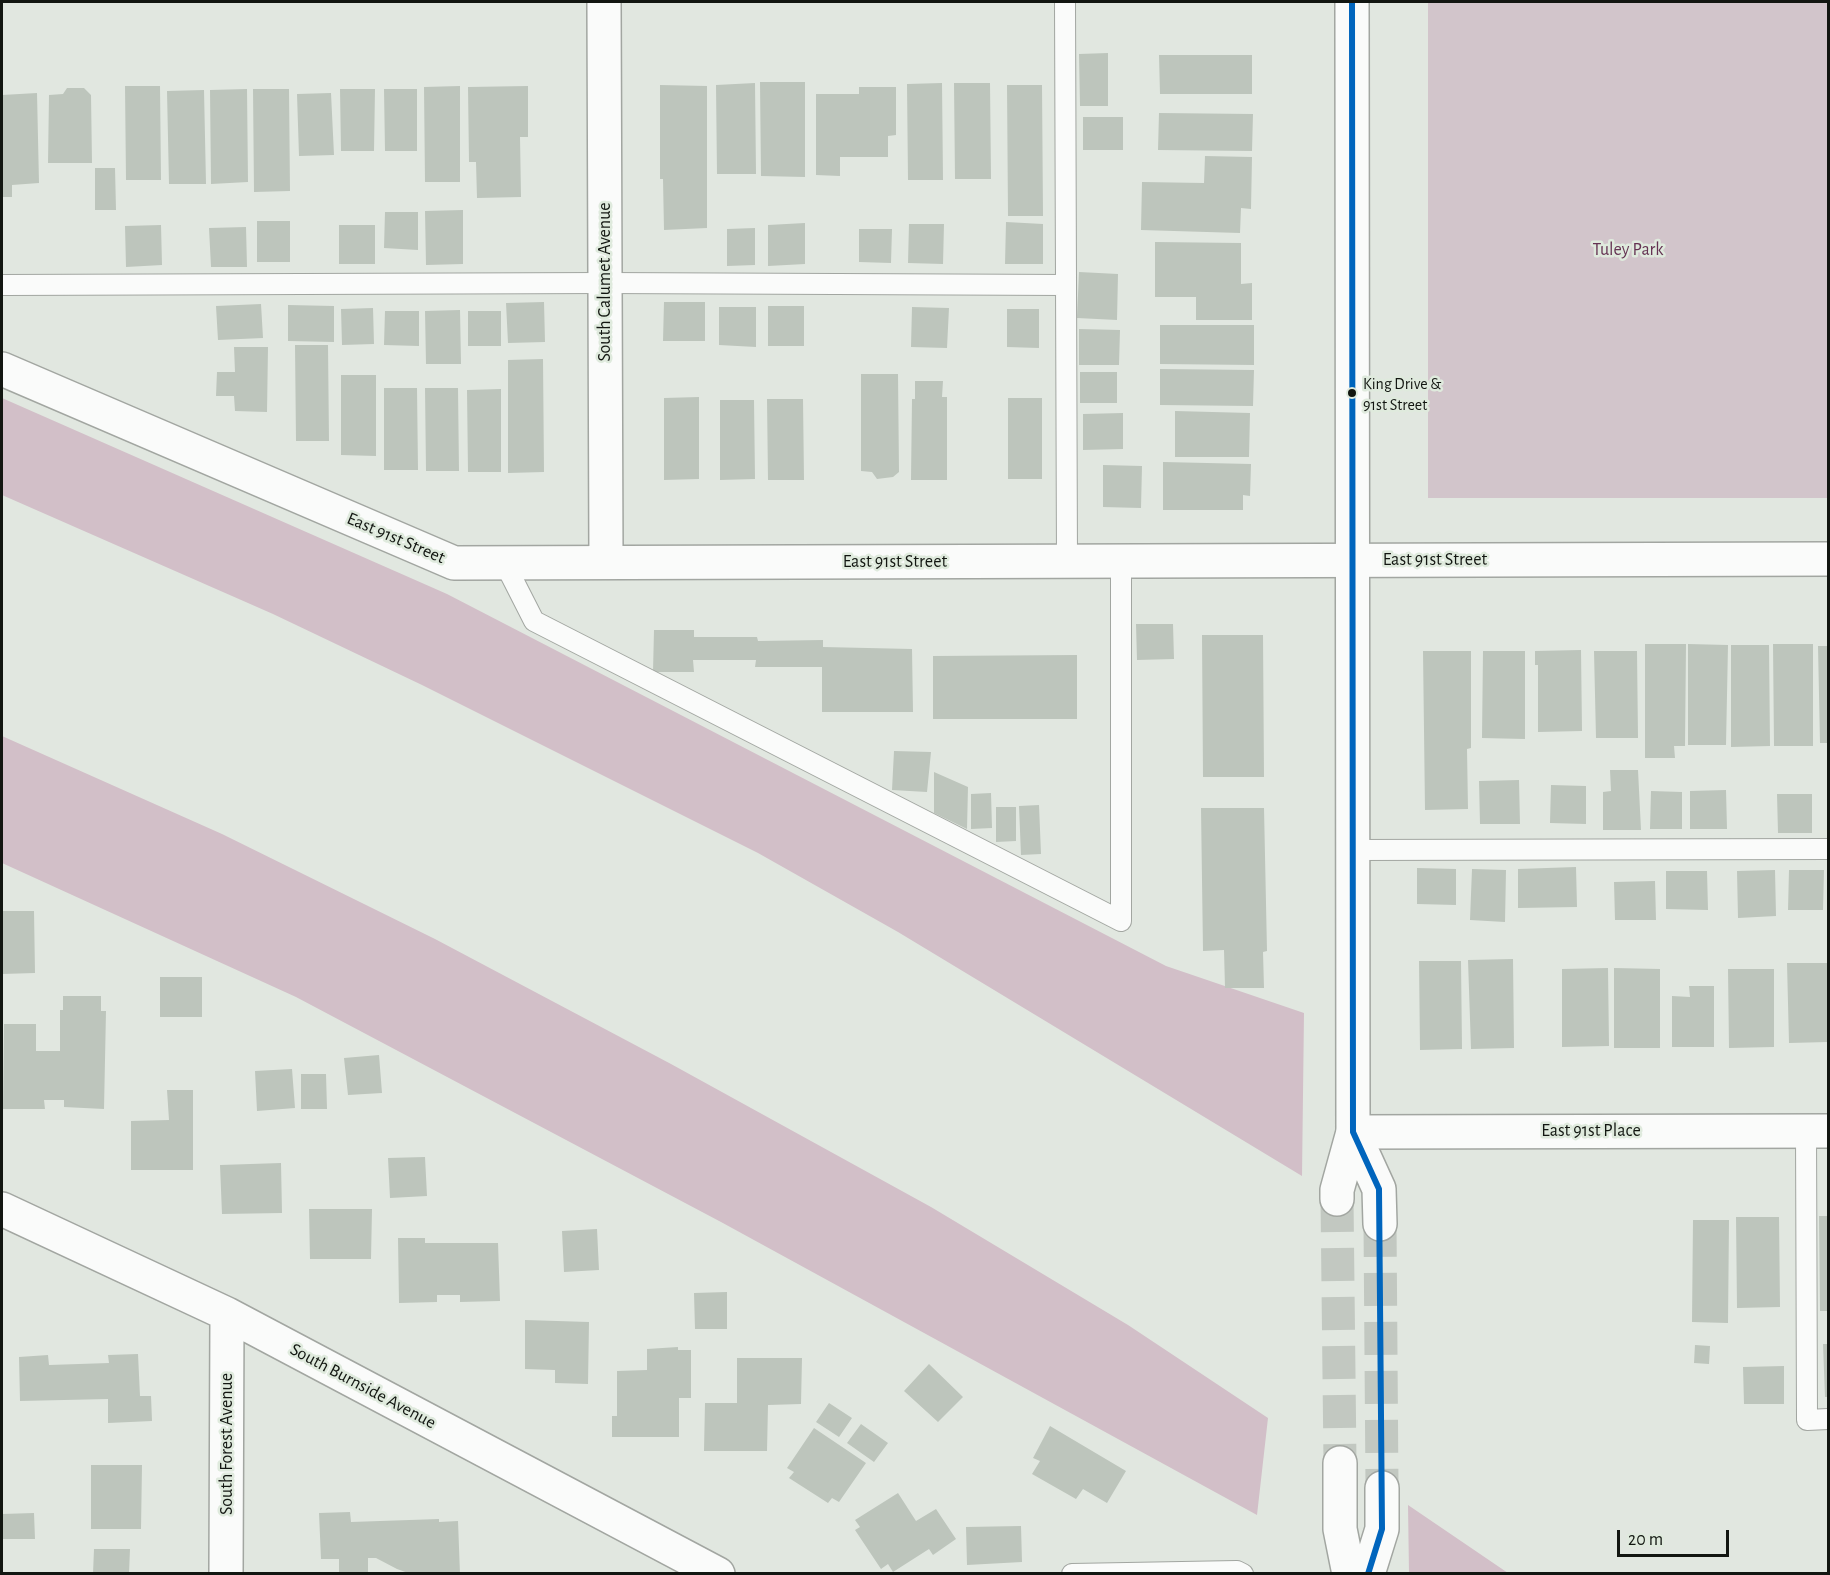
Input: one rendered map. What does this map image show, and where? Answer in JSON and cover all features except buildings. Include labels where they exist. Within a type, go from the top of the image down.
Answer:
[{"type":"street","name":"South Calumet Avenue","points":[[604,2],[606,562]]},
{"type":"street","points":[[1337,1199],[1337,1190],[1353,1132],[1352,2]]},
{"type":"street","name":"East 91st Street","points":[[2,369],[454,563],[1828,559]]},
{"type":"street","name":"East 91st Place","points":[[1353,1132],[1817,1131]]},
{"type":"street","points":[[1353,1132],[1379,1189],[1380,1224]]},
{"type":"street","name":"South Burnside Avenue","points":[[2,1209],[227,1314],[718,1574]]},
{"type":"street","name":"South Forest Avenue","points":[[226,1574],[227,1314]]},
{"type":"street","points":[[1340,1463],[1340,1529],[1349,1574]]},
{"type":"street","points":[[1368,1574],[1382,1529],[1382,1488]]},
{"type":"lane","points":[[1065,2],[1068,561]]},
{"type":"lane","points":[[2,285],[1066,285]]},
{"type":"lane","points":[[504,562],[534,621],[1121,921],[1121,561]]},
{"type":"lane","points":[[1353,850],[1828,849]]},
{"type":"lane","points":[[1817,1131],[1808,1420],[1828,1419]]},
{"type":"lane","points":[[1072,1574],[1237,1571],[1243,1574]]},
{"type":"green space","name":"Tuley Park","points":[[1428,2],[1828,2],[1828,498],[1428,498]]},
{"type":"shaded area","points":[[2,398],[447,594],[1166,966],[1304,1013],[1302,1176],[898,932],[758,853],[422,685],[273,614],[2,495]]},
{"type":"shaded area","points":[[2,736],[222,834],[435,939],[671,1064],[931,1207],[1128,1325],[1268,1418],[1257,1515],[721,1222],[296,997],[2,863]]},
{"type":"shaded area","points":[[1408,1505],[1508,1573],[1409,1573]]},
{"type":"tunnel","points":[[1337,1199],[1340,1463]]},
{"type":"tunnel","points":[[1380,1224],[1382,1488]]},
{"type":"transit line","points":[[1352,2],[1353,1132],[1379,1189],[1382,1529],[1368,1574]]},
{"type":"place","name":"King Drive & 91st Street","points":[[1352,393]]}]
